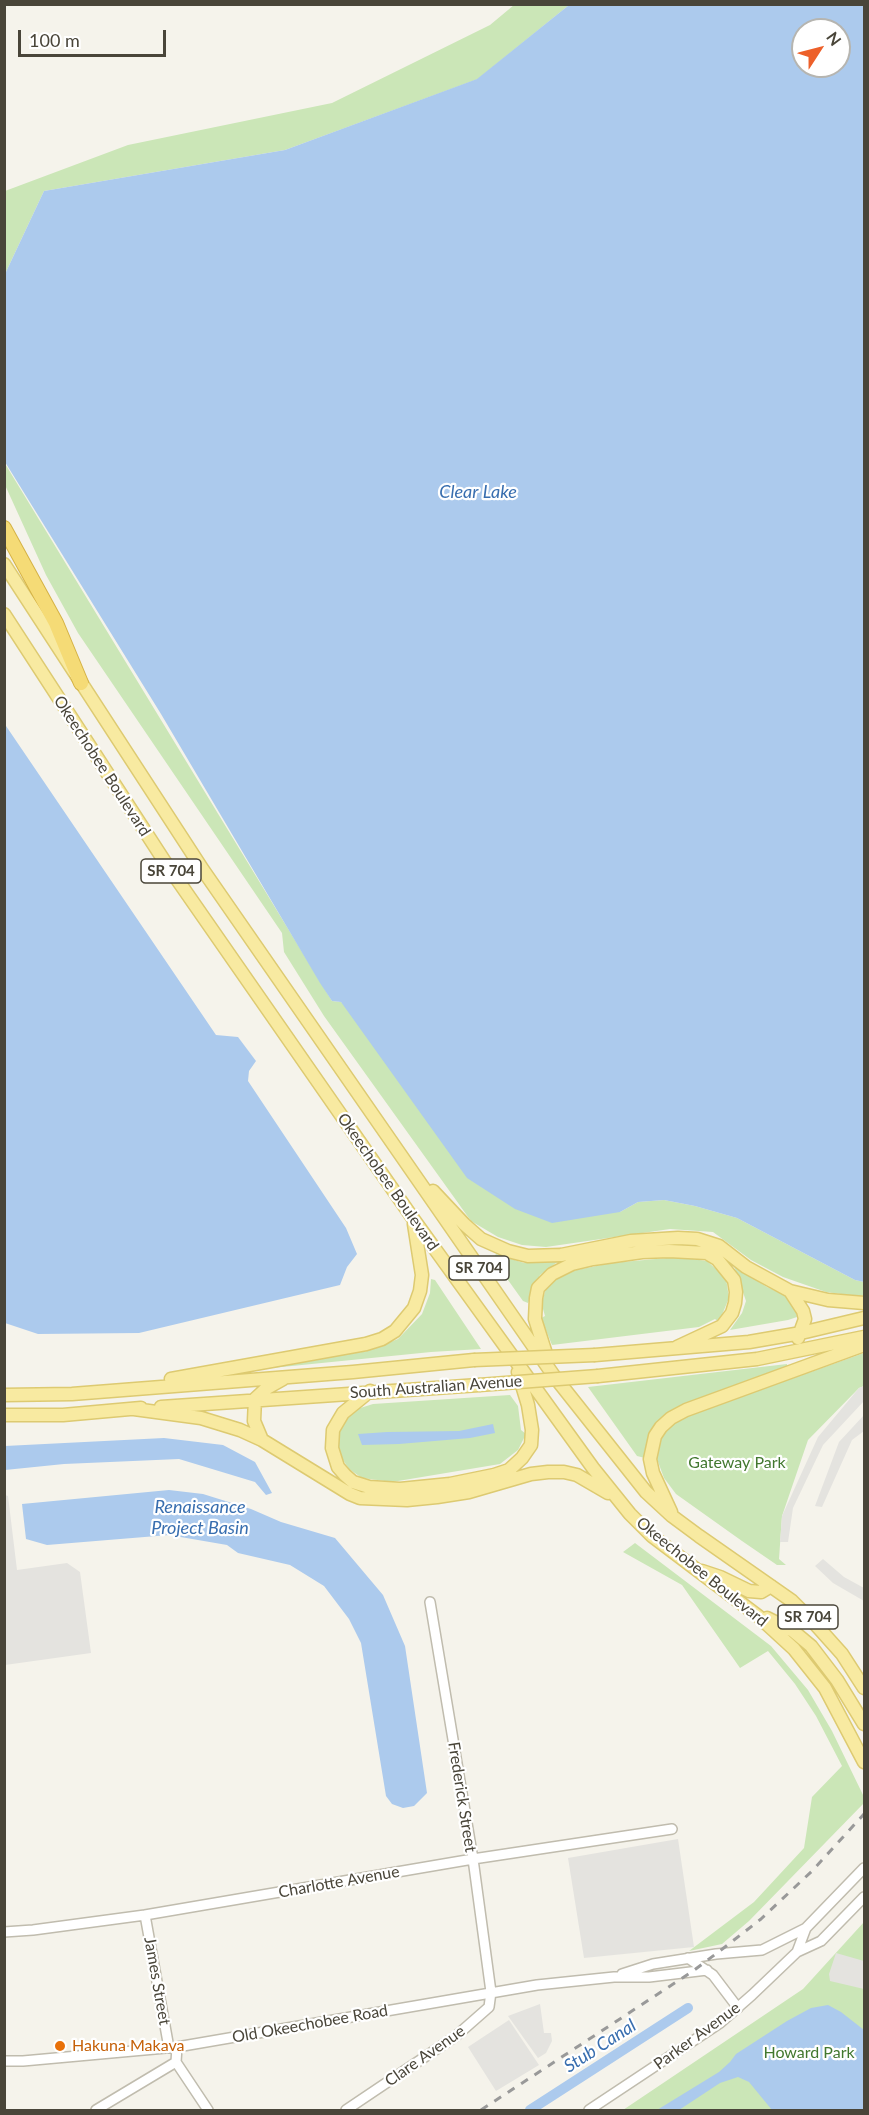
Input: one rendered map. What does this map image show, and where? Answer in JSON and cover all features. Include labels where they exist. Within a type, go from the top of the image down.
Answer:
[{"type":"highway","points":[[4,528],[56,623],[81,683]]},
{"type":"main road","name":"Okeechobee Boulevard","points":[[4,564],[196,860],[554,1376],[634,1479],[672,1516],[792,1601],[842,1654],[864,1688]]},
{"type":"main road","name":"Okeechobee Boulevard","points":[[4,614],[165,862],[414,1220],[593,1468],[652,1536],[785,1640],[819,1681],[839,1711],[864,1762]]},
{"type":"main road","points":[[404,1160],[481,1239],[508,1251],[528,1256],[561,1255],[631,1241],[697,1239],[719,1246],[746,1267],[790,1291],[828,1300],[864,1304]]},
{"type":"main road","points":[[120,1390],[210,1371],[366,1344],[382,1339],[395,1331],[406,1319],[414,1308],[420,1292],[422,1275],[414,1220]]},
{"type":"main road","points":[[554,1376],[536,1319],[538,1288],[543,1281],[562,1268],[593,1259],[669,1251],[707,1253],[717,1259],[734,1280],[736,1292],[732,1313],[722,1326],[678,1347]]},
{"type":"main road","points":[[785,1354],[801,1333],[805,1319],[803,1311],[790,1291]]},
{"type":"main road","name":"South Australian Avenue","points":[[4,1395],[72,1394],[474,1360],[595,1355],[749,1342],[801,1333],[864,1318]]},
{"type":"main road","name":"South Australian Avenue","points":[[4,1415],[63,1415],[255,1399],[598,1376],[757,1359],[864,1337]]},
{"type":"main road","points":[[672,1516],[653,1473],[650,1459],[655,1436],[666,1423],[686,1410],[864,1345]]},
{"type":"main road","points":[[370,1391],[343,1413],[333,1430],[332,1448],[338,1467],[353,1482],[369,1487],[400,1489],[450,1484],[509,1470],[522,1458],[531,1445],[532,1430],[528,1405],[516,1362]]},
{"type":"main road","points":[[262,1440],[255,1421],[255,1399],[267,1388],[289,1376]]},
{"type":"main road","points":[[135,1409],[223,1423],[262,1440],[360,1498],[407,1500],[438,1497],[469,1492],[531,1474],[564,1472],[577,1475],[617,1498]]},
{"type":"main road","points":[[693,1568],[720,1576],[748,1591],[758,1593],[771,1586]]},
{"type":"main road","points":[[749,1610],[804,1639],[833,1674],[864,1725]]},
{"type":"street","name":"Frederick Street","points":[[430,1602],[473,1859],[491,1992]]},
{"type":"street","name":"Charlotte Avenue","points":[[4,1932],[146,1915],[473,1859],[672,1829]]},
{"type":"street","name":"Parker Avenue","points":[[797,1952],[806,1928],[864,1868]]},
{"type":"street","name":"Parker Avenue","points":[[589,2110],[720,2023],[797,1952],[820,1941],[864,1897]]},
{"type":"street","name":"James Street","points":[[146,1915],[176,2062]]},
{"type":"street","name":"Old Okeechobee Road","points":[[614,1977],[653,1964],[762,1950],[806,1928]]},
{"type":"street","points":[[688,1958],[707,1970],[738,2008]]},
{"type":"street","name":"Old Okeechobee Road","points":[[4,2061],[32,2061],[173,2048],[491,1992],[614,1977],[649,1977],[707,1970]]},
{"type":"street","name":"Clare Avenue","points":[[346,2110],[456,2036],[489,2007],[491,1992]]},
{"type":"street","points":[[96,2110],[176,2062],[208,2110]]},
{"type":"green space","points":[[514,5],[569,5],[478,79],[285,150],[44,191],[5,274],[5,191],[128,145],[332,103],[490,25]]},
{"type":"green space","points":[[4,462],[332,1001],[341,1002],[620,1212],[638,1202],[664,1200],[737,1218],[855,1280],[864,1282],[864,1297],[826,1292],[783,1277],[751,1260],[713,1232],[670,1229],[546,1247],[522,1245],[498,1237],[471,1221],[324,1016],[284,952],[282,933],[78,633],[46,575],[5,485]]},
{"type":"green space","points":[[496,1254],[524,1263],[560,1260],[540,1275],[528,1303],[523,1301],[493,1259]]},
{"type":"green space","points":[[678,1257],[707,1261],[726,1278],[729,1298],[719,1322],[715,1319],[699,1327],[552,1345],[541,1318],[545,1316],[543,1309],[540,1309],[547,1285],[562,1273],[611,1263]]},
{"type":"green space","points":[[734,1266],[786,1296],[796,1310],[797,1317],[730,1330],[742,1313],[746,1301]]},
{"type":"green space","points":[[431,1279],[435,1280],[481,1349],[262,1369],[367,1351],[398,1339],[422,1314],[430,1293]]},
{"type":"green space","name":"Gateway Park","points":[[864,1353],[864,1386],[859,1388],[808,1440],[782,1516],[779,1559],[786,1565],[777,1565],[676,1494],[664,1478],[657,1459],[658,1443],[669,1426],[686,1416]]},
{"type":"green space","points":[[787,1364],[787,1368],[674,1409],[655,1424],[647,1442],[645,1458],[637,1456],[588,1387]]},
{"type":"green space","points":[[510,1395],[518,1406],[521,1430],[526,1434],[518,1450],[500,1464],[392,1482],[362,1478],[349,1469],[341,1457],[337,1440],[340,1425],[354,1410],[373,1404]]},
{"type":"green space","points":[[635,1543],[771,1646],[808,1690],[832,1731],[864,1797],[864,1803],[749,1921],[722,1944],[689,1951],[754,1902],[804,1848],[812,1797],[842,1766],[816,1716],[795,1684],[768,1651],[740,1668],[682,1585],[623,1552]]},
{"type":"green space","name":"Howard Park","points":[[864,1922],[864,2110],[623,2110],[803,1989]]},
{"type":"shaded area","points":[[864,1386],[864,1401],[823,1445],[793,1508],[788,1542],[780,1542],[782,1516],[818,1437],[859,1388]]},
{"type":"shaded area","points":[[864,1415],[864,1431],[852,1440],[822,1507],[815,1506],[839,1442]]},
{"type":"shaded area","points":[[5,1495],[8,1496],[17,1570],[67,1563],[80,1572],[91,1653],[5,1665]]},
{"type":"shaded area","points":[[823,1559],[844,1577],[864,1588],[864,1601],[833,1583],[815,1566]]},
{"type":"shaded area","points":[[678,1839],[694,1947],[584,1958],[568,1858]]},
{"type":"shaded area","points":[[836,1953],[864,1961],[864,1989],[830,1981],[829,1974]]},
{"type":"shaded area","points":[[540,2004],[544,2033],[551,2033],[552,2041],[546,2053],[538,2058],[508,2016]]},
{"type":"shaded area","points":[[509,2020],[539,2065],[496,2091],[468,2047]]},
{"type":"water","name":"Clear Lake","points":[[569,5],[864,5],[864,1282],[855,1280],[737,1218],[695,1206],[664,1200],[638,1202],[620,1212],[552,1223],[515,1209],[467,1178],[341,1002],[332,1001],[320,983],[161,714],[5,462],[5,274],[44,191],[285,150],[477,79]]},
{"type":"water","points":[[4,723],[216,1035],[238,1037],[256,1061],[249,1071],[248,1081],[346,1228],[357,1254],[347,1267],[340,1285],[139,1333],[38,1334],[5,1323]]},
{"type":"water","points":[[493,1424],[495,1433],[470,1438],[399,1444],[362,1445],[358,1434],[459,1431]]},
{"type":"water","points":[[164,1438],[223,1445],[255,1462],[272,1493],[266,1495],[255,1482],[179,1459],[64,1464],[5,1470],[5,1446]]},
{"type":"water","name":"Renaissance Project Basin","points":[[169,1490],[203,1494],[251,1509],[281,1522],[335,1538],[383,1595],[405,1646],[427,1793],[414,1806],[403,1808],[392,1804],[386,1796],[361,1643],[349,1619],[324,1586],[290,1565],[238,1553],[227,1545],[169,1535],[47,1545],[26,1539],[22,1504]]},
{"type":"water","points":[[828,2005],[864,2030],[864,2110],[772,2110],[749,2082],[738,2077],[720,2083],[679,2110],[657,2110],[719,2072],[736,2054],[787,2021],[811,2008]]},
{"type":"waterway","name":"Stub Canal","points":[[530,2110],[688,2008]]},
{"type":"railway","points":[[481,2110],[693,1971],[725,1947],[761,1919],[812,1871],[864,1814]]},
{"type":"place","name":"Hakuna Makava","points":[[60,2046]]}]
